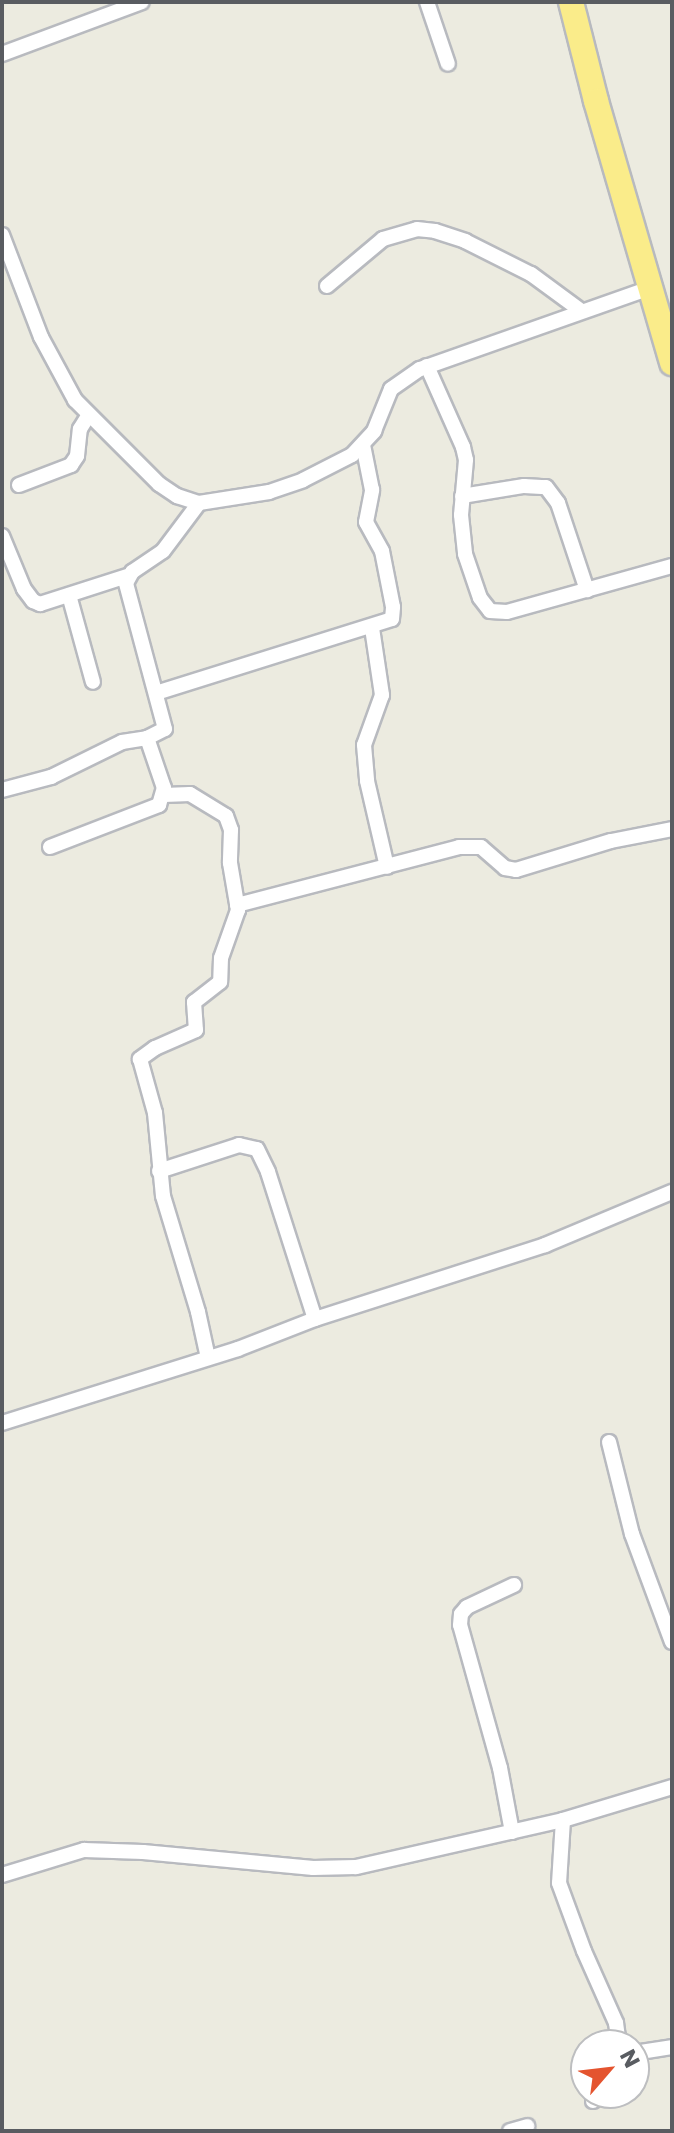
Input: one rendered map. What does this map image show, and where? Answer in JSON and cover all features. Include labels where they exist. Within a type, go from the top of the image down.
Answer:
[{"type":"highway","points":[[571,2],[672,363]]},
{"type":"highway","points":[[578,2],[622,184]]},
{"type":"street","points":[[2,54],[142,2]]},
{"type":"street","points":[[427,2],[448,64]]},
{"type":"street","points":[[327,286],[383,239],[417,229],[435,231],[465,241],[531,274],[580,310]]},
{"type":"street","points":[[2,235],[41,337],[64,381],[88,416],[159,484],[177,496],[199,503],[269,492],[329,468],[363,445],[374,431],[391,389],[427,366],[650,288]]},
{"type":"street","points":[[427,366],[463,447],[466,460],[462,496],[465,554],[480,598],[490,611],[507,612],[672,566]]},
{"type":"street","points":[[19,485],[75,461],[80,429],[88,416]]},
{"type":"street","points":[[156,693],[388,622],[394,612],[382,551],[366,522],[372,490],[363,445]]},
{"type":"street","points":[[462,496],[524,486],[546,487],[558,503],[587,590]]},
{"type":"street","points":[[2,536],[24,589],[33,601],[46,603],[127,576],[163,551],[199,503]]},
{"type":"street","points":[[2,790],[51,777],[122,742],[163,732],[166,726],[131,609],[127,576]]},
{"type":"street","points":[[69,595],[93,682]]},
{"type":"street","points":[[372,628],[382,695],[364,745],[367,781],[387,867]]},
{"type":"street","points":[[147,738],[164,795]]},
{"type":"street","points":[[164,795],[190,794],[226,816],[231,830],[230,863],[237,905],[236,924],[221,958],[220,982],[194,1002],[196,1030],[155,1048],[140,1059],[155,1113],[159,1171],[208,1358]]},
{"type":"street","points":[[50,847],[154,808],[164,795]]},
{"type":"street","points":[[237,905],[472,845],[481,847],[505,868],[516,870],[611,841],[672,829]]},
{"type":"street","points":[[159,1171],[239,1145],[257,1149],[268,1172],[315,1319]]},
{"type":"street","points":[[2,1423],[208,1358],[315,1319],[545,1245],[672,1192]]},
{"type":"street","points":[[609,1442],[632,1534],[672,1642]]},
{"type":"street","points":[[512,1832],[500,1768],[460,1625],[461,1614],[467,1607],[514,1585]]},
{"type":"street","points":[[2,1875],[84,1850],[143,1852],[313,1868],[356,1867],[563,1820],[672,1787]]},
{"type":"street","points":[[563,1820],[559,1883],[617,2029]]},
{"type":"street","points":[[650,2050],[672,2047]]},
{"type":"street","points":[[510,2131],[527,2126]]}]
